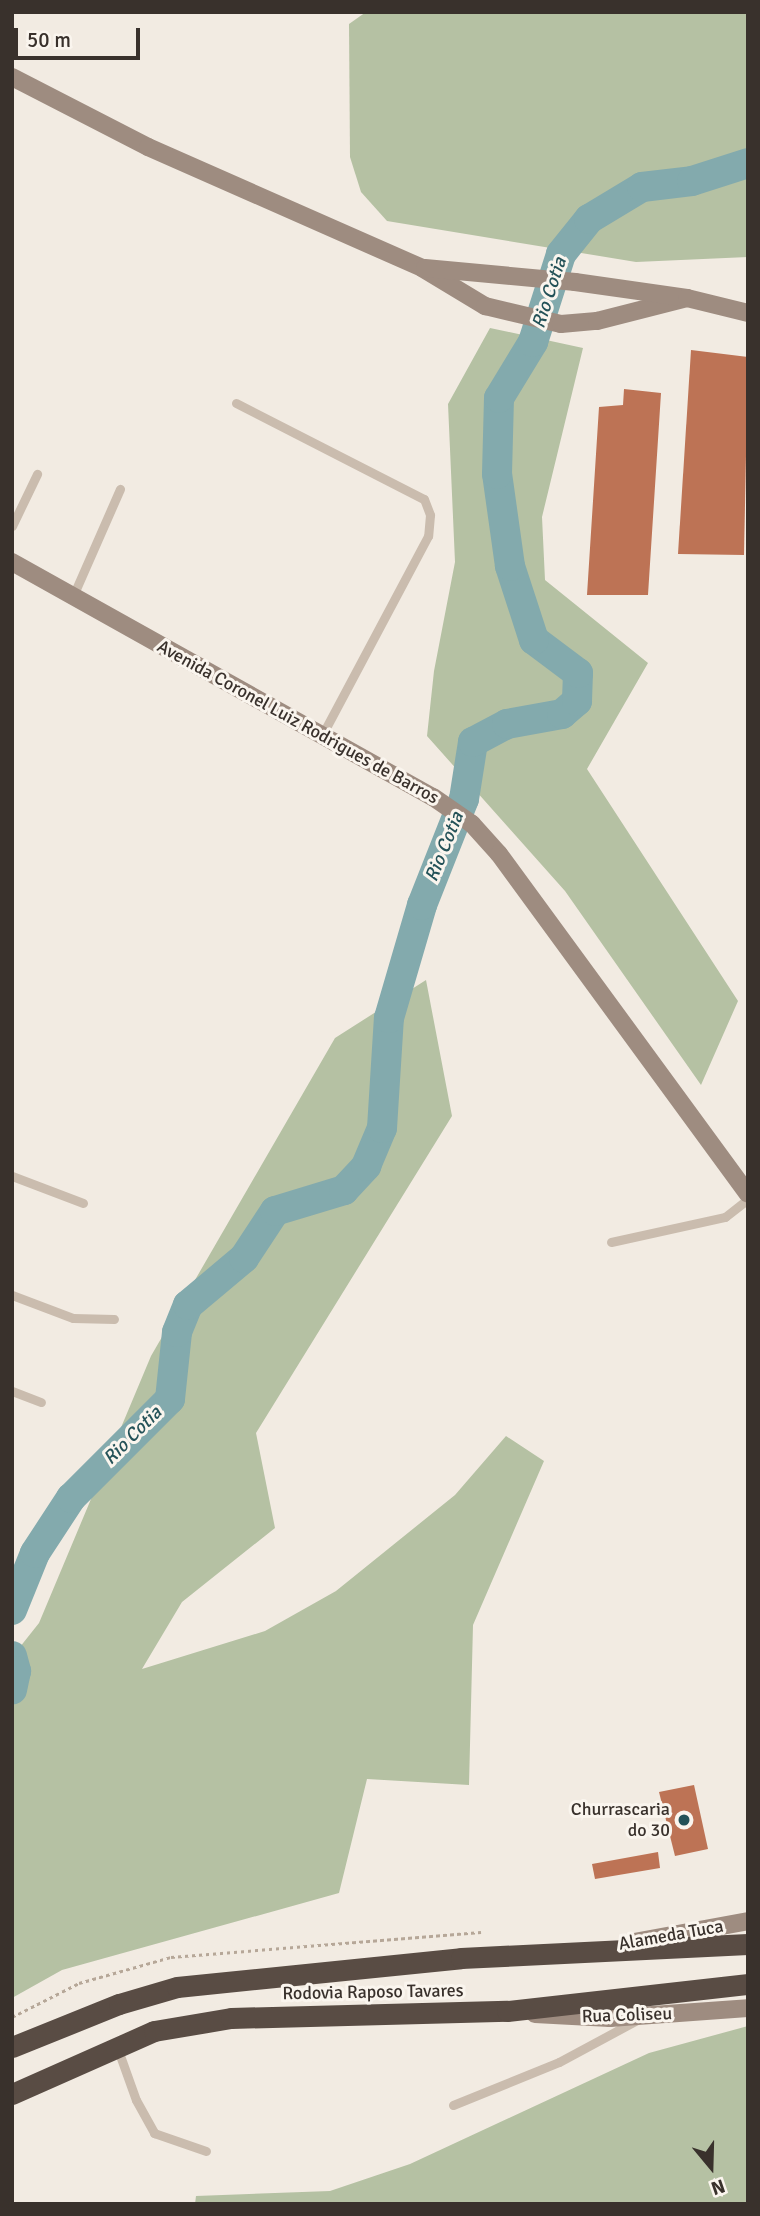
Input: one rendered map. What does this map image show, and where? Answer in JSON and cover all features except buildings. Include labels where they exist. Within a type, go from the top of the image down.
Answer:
[{"type":"highway","name":"Rodovia Raposo Tavares","points":[[12,2047],[120,2004],[177,1987],[594,1950],[748,1944]]},
{"type":"highway","name":"Rodovia Raposo Tavares","points":[[12,2094],[154,2031],[231,2018],[507,2011],[748,1984]]},
{"type":"street","points":[[12,77],[148,147],[422,268],[485,306],[561,324],[597,321],[687,298]]},
{"type":"street","points":[[422,268],[576,282],[687,298],[748,313]]},
{"type":"street","name":"Avenida Coronel Luiz Rodrigues de Barros","points":[[12,562],[433,797],[472,824],[499,853],[748,1196]]},
{"type":"street","name":"Alameda Tuca","points":[[594,1950],[748,1921]]},
{"type":"street","name":"Rua Coliseu","points":[[507,2011],[572,2017],[644,2016],[748,2008]]},
{"type":"lane","points":[[236,404],[425,499],[430,515],[428,536],[322,735]]},
{"type":"lane","points":[[12,526],[37,474]]},
{"type":"lane","points":[[73,596],[120,489]]},
{"type":"lane","points":[[12,1176],[83,1203]]},
{"type":"lane","points":[[611,1242],[724,1217],[748,1196]]},
{"type":"lane","points":[[12,1295],[67,1317],[114,1320]]},
{"type":"lane","points":[[12,1391],[41,1402]]},
{"type":"lane","points":[[453,2105],[559,2062],[644,2016]]},
{"type":"lane","points":[[117,2046],[136,2100],[154,2133],[206,2151]]},
{"type":"path","points":[[12,2017],[79,1983],[172,1957],[481,1932]]},
{"type":"green space","points":[[366,12],[748,12],[748,257],[636,262],[387,221],[361,192],[350,157],[349,24]]},
{"type":"green space","points":[[490,328],[583,348],[542,517],[545,580],[648,663],[587,769],[738,1001],[701,1085],[565,891],[427,736],[434,671],[455,562],[448,404]]},
{"type":"green space","points":[[426,980],[452,1116],[256,1433],[275,1528],[182,1602],[142,1669],[265,1631],[336,1591],[455,1495],[506,1436],[544,1461],[473,1625],[469,1785],[367,1779],[339,1893],[62,1970],[12,1998],[12,1657],[39,1623],[151,1356],[335,1038]]},
{"type":"green space","points":[[748,2026],[748,2204],[195,2204],[196,2196],[330,2191],[410,2164],[649,2053]]},
{"type":"waterway","name":"Rio Cotia","points":[[12,1610],[35,1553],[71,1498],[170,1399],[177,1332],[188,1305],[244,1258],[275,1211],[344,1190],[366,1166],[382,1128],[389,1018],[422,905],[464,799],[473,742],[507,724],[562,714],[577,701],[578,673],[534,640],[510,566],[497,474],[499,398],[533,342],[561,254],[589,219],[642,187],[692,181],[748,163]]},
{"type":"waterway","name":"Rio Cotia","points":[[12,1656],[16,1671],[12,1690]]},
{"type":"place","name":"Churrascaria do 30","points":[[684,1820]]}]
